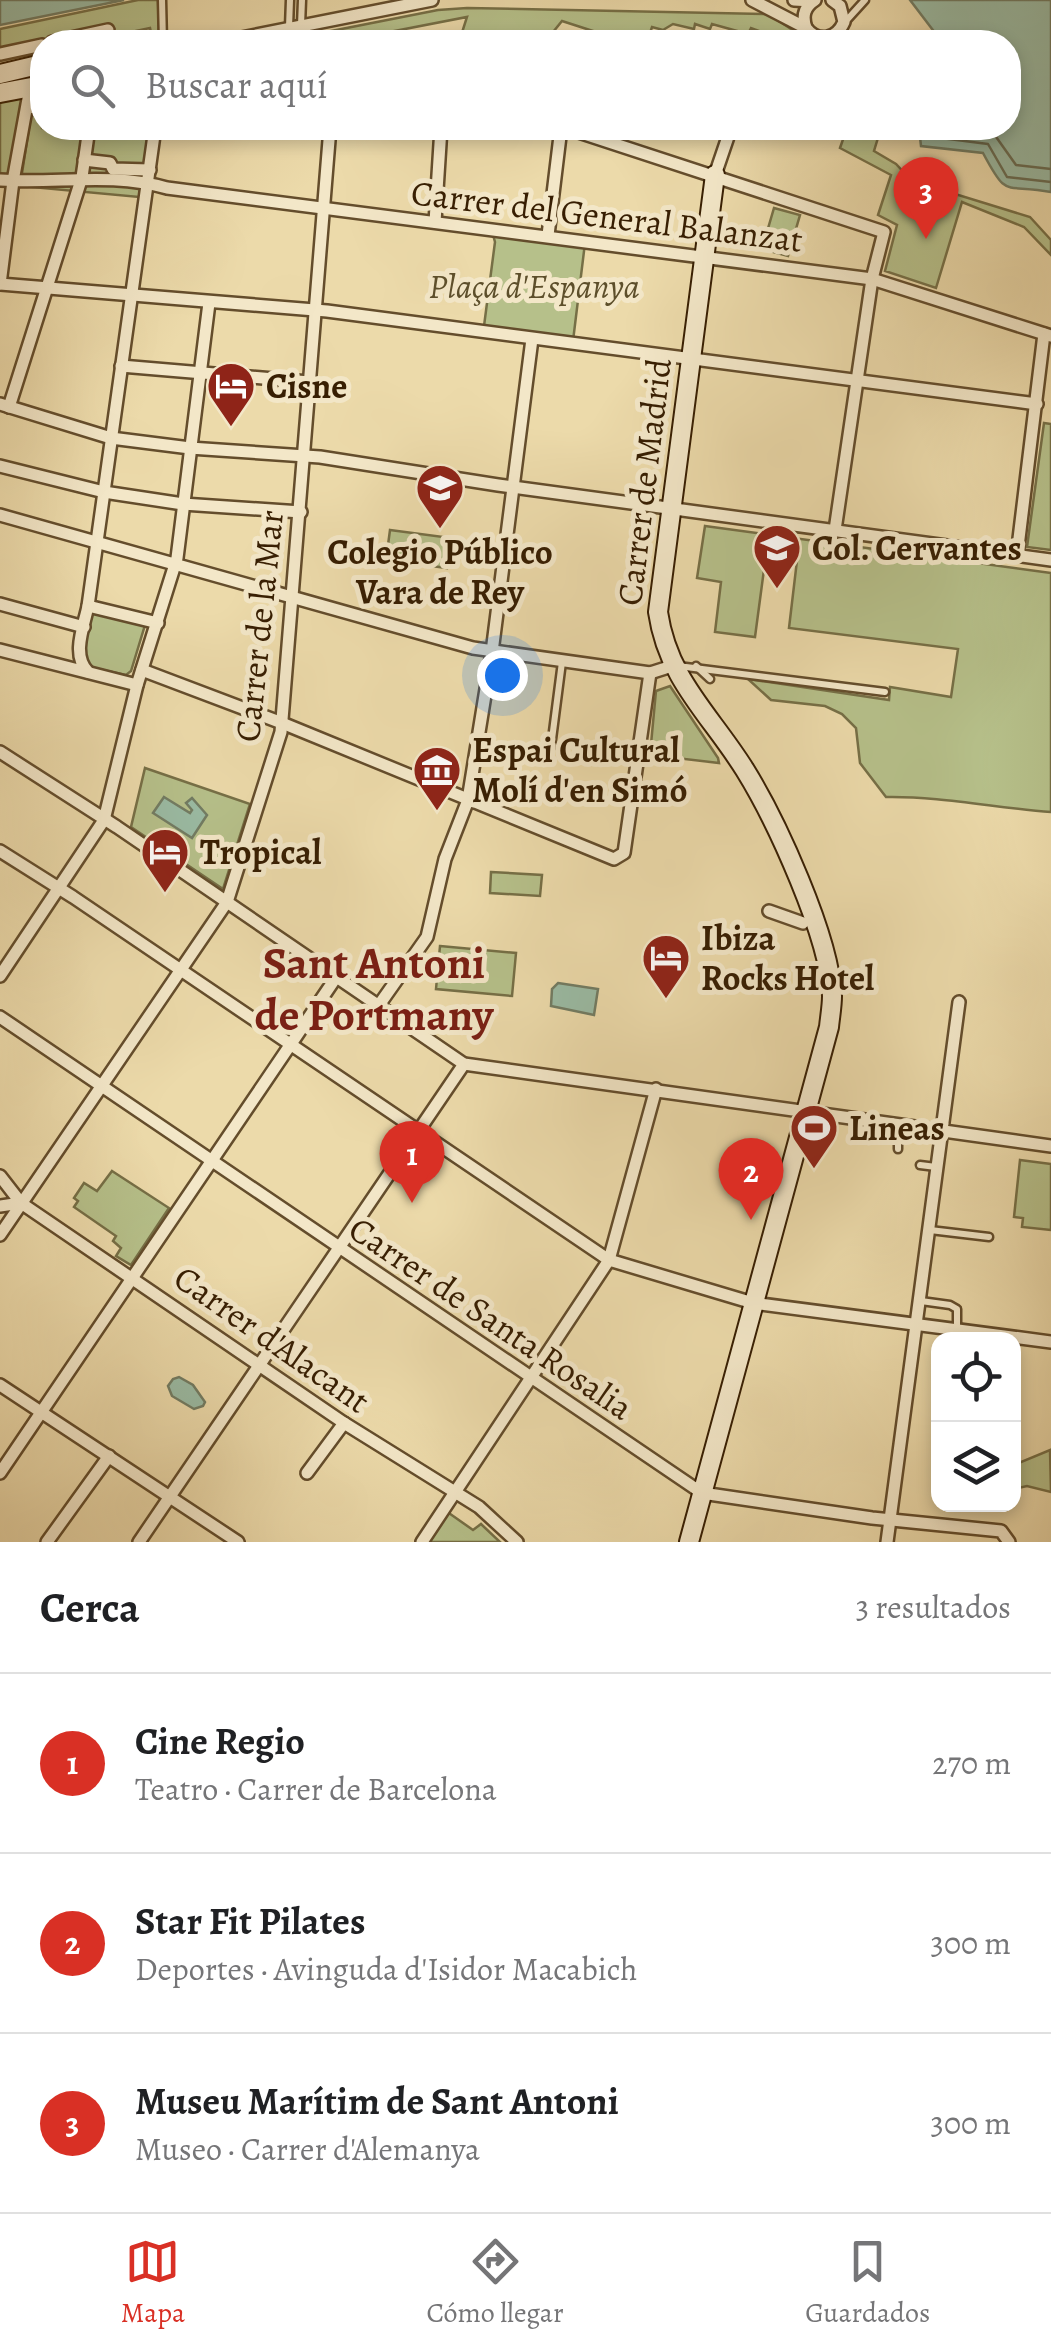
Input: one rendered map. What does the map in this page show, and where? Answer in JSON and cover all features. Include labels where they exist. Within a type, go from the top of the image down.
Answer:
[{"type":"street","points":[[276,30],[432,0]]},
{"type":"street","points":[[752,0],[806,28]]},
{"type":"street","points":[[794,0],[814,1]]},
{"type":"street","points":[[833,0],[844,14],[840,30]]},
{"type":"street","points":[[806,28],[803,19],[814,1]]},
{"type":"street","points":[[0,54],[30,47]]},
{"type":"street","points":[[0,93],[30,87]]},
{"type":"street","points":[[30,100],[7,180],[0,284],[314,310],[1036,404]]},
{"type":"street","points":[[87,140],[82,177],[5,405],[111,438],[190,448],[304,455],[1051,560]]},
{"type":"street","points":[[88,672],[79,659],[154,140]]},
{"type":"street","name":"Carrer de la Mar","points":[[0,1234],[227,902],[282,723],[329,140]]},
{"type":"street","points":[[435,222],[439,140]]},
{"type":"street","points":[[548,235],[562,140]]},
{"type":"street","points":[[603,140],[884,232],[872,278],[835,530]]},
{"type":"street","name":"Carrer de Madrid","points":[[672,666],[658,612],[715,175],[727,140]]},
{"type":"street","points":[[84,160],[110,163],[113,169],[150,176]]},
{"type":"street","points":[[7,180],[150,176]]},
{"type":"street","name":"Carrer del General Balanzat","points":[[150,176],[167,188],[872,278],[1048,335]]},
{"type":"street","points":[[0,976],[104,820],[142,670],[175,564],[209,303]]},
{"type":"street","points":[[1017,556],[1048,335]]},
{"type":"street","points":[[380,1005],[428,937],[445,859],[468,800],[492,652],[532,339]]},
{"type":"street","points":[[121,366],[309,382]]},
{"type":"street","points":[[0,466],[104,492],[183,504],[301,512]]},
{"type":"street","points":[[0,515],[492,652],[650,673],[672,666],[745,771],[768,810],[819,935],[832,996],[829,1026],[689,1542]]},
{"type":"street","points":[[0,604],[84,628]]},
{"type":"street","points":[[88,606],[158,624]]},
{"type":"street","points":[[0,650],[138,685]]},
{"type":"street","points":[[142,670],[614,859],[624,853],[650,673]]},
{"type":"street","points":[[0,752],[464,1064],[1051,1146]]},
{"type":"street","points":[[0,851],[609,1260],[753,1303],[1051,1342]]},
{"type":"street","points":[[769,910],[802,923]]},
{"type":"street","points":[[0,1473],[337,976]]},
{"type":"street","points":[[888,1542],[959,1002]]},
{"type":"street","name":"Carrer de Santa Rosalia","points":[[0,1017],[702,1494],[1001,1531],[1009,1542]]},
{"type":"street","points":[[139,1542],[464,1064]]},
{"type":"street","points":[[422,1542],[609,1260],[656,1089]]},
{"type":"street","name":"Carrer d'Alacant","points":[[0,1176],[21,1203],[344,1423],[479,1507],[517,1542]]},
{"type":"street","points":[[0,1206],[21,1203]]},
{"type":"street","points":[[0,1386],[238,1542]]},
{"type":"street","points":[[307,1473],[344,1423]]},
{"type":"street","points":[[47,1542],[109,1456]]},
{"type":"lane","points":[[162,0],[163,30]]},
{"type":"lane","points":[[290,0],[295,26]]},
{"type":"lane","points":[[295,26],[302,0]]},
{"type":"lane","points":[[844,22],[864,0]]},
{"type":"lane","points":[[551,747],[562,661]]},
{"type":"lane","points":[[672,666],[730,667],[885,692]]},
{"type":"lane","points":[[696,666],[710,679]]},
{"type":"lane","points":[[898,1124],[898,1149]]},
{"type":"lane","points":[[920,1165],[936,1167]]},
{"type":"lane","points":[[929,1230],[988,1237]]},
{"type":"lane","points":[[919,1300],[957,1309],[956,1330]]},
{"type":"green space","points":[[138,0],[158,0],[159,30],[30,30],[30,55],[0,61],[0,29]]},
{"type":"green space","points":[[438,10],[768,14],[793,30],[734,30],[712,24],[710,29],[695,24],[694,29],[673,24],[663,30],[590,30],[562,21],[555,30],[463,30],[467,17],[400,30],[336,30]]},
{"type":"green space","points":[[24,97],[9,177],[0,176],[0,101]]},
{"type":"green space","points":[[30,121],[30,140],[148,140],[139,197],[20,186]]},
{"type":"green space","points":[[843,140],[877,140],[874,151],[896,164],[912,181],[942,180],[955,194],[1030,217],[1051,240],[1051,255],[1024,227],[962,202],[936,288],[885,271],[897,225],[878,215],[891,175],[840,148]]},
{"type":"green space","points":[[774,208],[800,215],[788,256],[762,249]]},
{"type":"green space","name":"Plaça d'Espanya","points":[[492,231],[585,243],[573,341],[484,326],[495,242]]},
{"type":"green space","points":[[1044,423],[1051,424],[1051,550],[1027,547]]},
{"type":"green space","points":[[705,526],[1051,573],[1051,812],[886,797],[860,763],[856,728],[842,714],[825,706],[771,700],[748,679],[889,700],[890,687],[951,697],[958,649],[789,628],[798,552],[767,547],[755,637],[715,632],[721,582],[697,578]]},
{"type":"green space","points":[[390,530],[451,538],[447,568],[386,560]]},
{"type":"green space","points":[[92,610],[145,625],[131,671],[126,675],[89,667],[82,653]]},
{"type":"green space","points":[[670,686],[719,763],[650,755],[656,691]]},
{"type":"green space","points":[[145,768],[250,804],[223,889],[131,827]]},
{"type":"green space","points":[[491,872],[542,875],[540,896],[490,893]]},
{"type":"green space","points":[[440,946],[516,953],[512,996],[436,989]]},
{"type":"green space","points":[[1020,1160],[1051,1164],[1051,1230],[1022,1227],[1023,1218],[1014,1217]]},
{"type":"green space","points":[[112,1171],[169,1208],[131,1265],[116,1256],[121,1248],[113,1241],[116,1236],[74,1207],[78,1201],[74,1198],[84,1183],[97,1191]]},
{"type":"green space","points":[[1050,1450],[1051,1492],[1021,1487],[1021,1462]]},
{"type":"green space","points":[[446,1511],[473,1530],[481,1524],[500,1542],[426,1542]]},
{"type":"water","points":[[0,0],[124,0],[0,25]]},
{"type":"water","points":[[910,0],[1051,0],[1051,192],[1008,187],[997,178],[983,153],[921,146],[920,140],[1021,140],[1021,30],[933,30]]},
{"type":"water","points":[[164,797],[190,813],[186,803],[192,798],[207,815],[192,838],[153,813]]},
{"type":"water","points":[[558,983],[598,989],[594,1015],[551,1006],[552,989]]},
{"type":"water","points":[[179,1377],[193,1385],[205,1402],[203,1406],[194,1409],[172,1396],[168,1386]]},
{"type":"place","name":"Museu Marítim de Sant Antoni","points":[[926,239]]},
{"type":"place","name":"Cisne","points":[[231,428]]},
{"type":"place","name":"Colegio Público Vara de Rey","points":[[440,530]]},
{"type":"place","name":"Col. Cervantes","points":[[777,590]]},
{"type":"place","name":"Espai Cultural Molí d'en Simó","points":[[437,812]]},
{"type":"place","name":"Tropical","points":[[165,894]]},
{"type":"place","name":"Ibiza Rocks Hotel","points":[[666,1000]]},
{"type":"place","name":"Lineas","points":[[814,1170]]},
{"type":"place","name":"Cine Regio","points":[[412,1203]]},
{"type":"place","name":"Star Fit Pilates","points":[[751,1220]]},
{"type":"district","name":"Sant Antoni de Portmany","points":[[374,988]]}]
